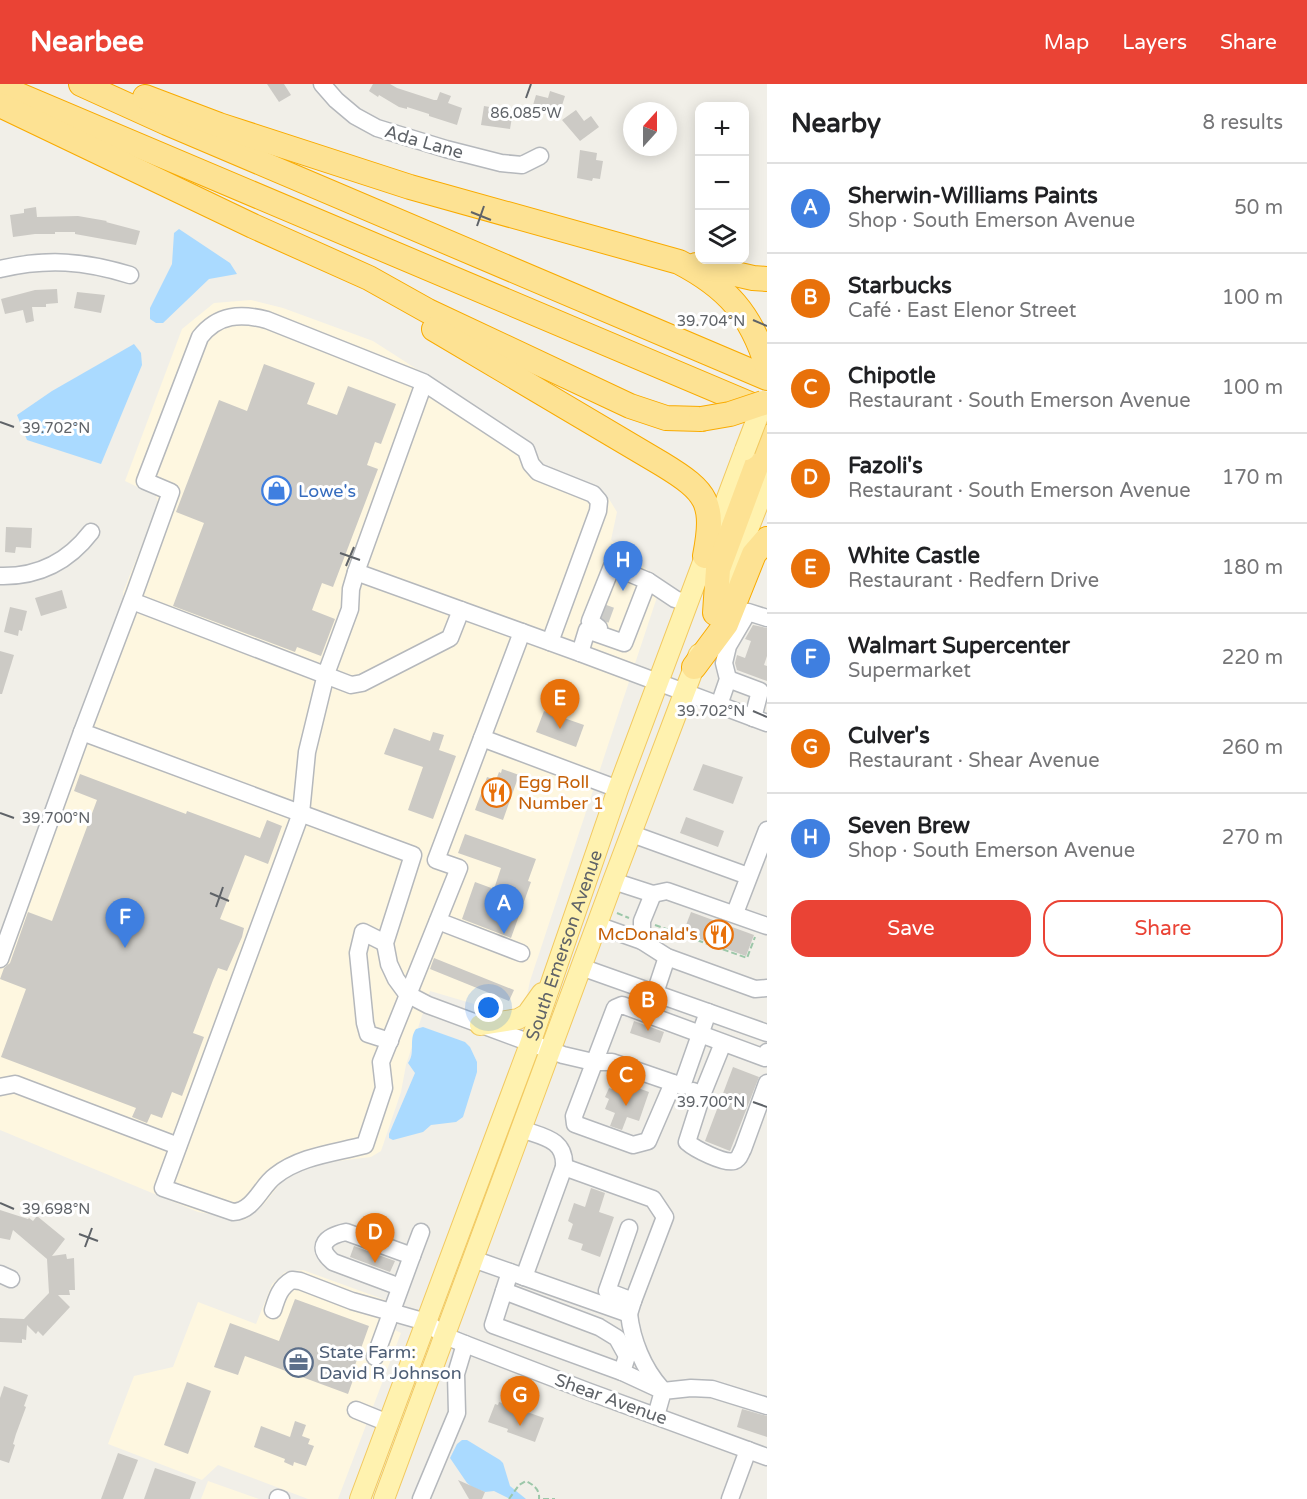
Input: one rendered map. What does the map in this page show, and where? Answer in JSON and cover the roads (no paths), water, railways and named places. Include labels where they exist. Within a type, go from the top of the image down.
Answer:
[{"type":"highway","points":[[81,84],[167,123],[767,378]]},
{"type":"highway","points":[[109,84],[229,128],[410,188],[679,262],[767,279]]},
{"type":"highway","points":[[0,87],[766,404]]},
{"type":"highway","points":[[0,105],[252,226],[369,278],[428,311],[630,406],[666,418],[701,419],[766,404]]},
{"type":"highway","points":[[252,226],[423,322],[679,474],[691,483],[706,505],[710,524],[705,556]]},
{"type":"highway","points":[[679,262],[699,272],[722,289],[739,308],[757,336],[767,366]]},
{"type":"highway","points":[[722,629],[718,570],[757,448],[759,423],[766,404]]},
{"type":"highway","points":[[694,667],[722,629],[754,554],[767,539]]},
{"type":"main road","name":"South Emerson Avenue","points":[[360,1499],[530,1044],[618,789],[687,603],[705,556],[757,448]]},
{"type":"main road","points":[[722,629],[767,481]]},
{"type":"main road","name":"South Emerson Avenue","points":[[384,1499],[694,667]]},
{"type":"main road","points":[[480,1025],[506,1022],[527,1014],[552,979]]},
{"type":"street","name":"Ada Lane","points":[[322,84],[355,116],[377,129],[501,162],[522,165],[540,156]]},
{"type":"street","points":[[0,269],[39,262],[69,262],[99,266],[130,275]]},
{"type":"street","points":[[0,959],[171,492],[145,482],[200,337],[222,320],[234,315],[249,315],[267,320],[424,383],[526,450],[531,464],[538,472],[593,494],[599,501],[598,510],[550,642]]},
{"type":"street","points":[[424,383],[356,572],[351,589],[350,609],[326,674],[307,752],[301,813],[163,1188],[233,1212],[240,1212],[253,1202],[273,1176],[297,1162],[365,1145],[384,1088],[381,1062],[459,868],[436,860],[522,632]]},
{"type":"street","points":[[0,576],[25,575],[49,568],[75,551],[91,532]]},
{"type":"street","points":[[648,581],[624,644],[590,621],[612,566],[648,581],[675,599],[687,603]]},
{"type":"street","points":[[609,570],[616,578],[609,598]]},
{"type":"street","points":[[356,572],[580,652],[760,720],[764,691],[728,679]]},
{"type":"street","points":[[132,601],[351,685],[362,682],[450,638],[461,610]]},
{"type":"street","points":[[718,705],[728,679],[724,663],[722,629],[748,612],[767,618]]},
{"type":"street","points":[[580,652],[587,630],[599,627]]},
{"type":"street","points":[[82,732],[413,855],[385,943],[389,964],[396,979],[409,995],[428,1005],[550,1051],[593,1062],[612,1062],[702,1095]]},
{"type":"street","points":[[482,738],[618,789]]},
{"type":"street","points":[[735,913],[767,830]]},
{"type":"street","points":[[632,834],[748,876]]},
{"type":"street","points":[[613,880],[652,894],[667,891],[735,913],[761,930]]},
{"type":"street","points":[[642,941],[642,921],[652,894]]},
{"type":"street","points":[[438,921],[521,953]]},
{"type":"street","points":[[597,925],[642,941],[667,957],[756,989],[767,988]]},
{"type":"street","points":[[385,943],[363,932],[358,953],[368,1034],[390,1041]]},
{"type":"street","points":[[655,993],[667,957]]},
{"type":"street","points":[[581,967],[767,1034]]},
{"type":"street","points":[[708,1012],[701,1034],[648,1141],[633,1145],[575,1124],[574,1116],[593,1062],[615,1008],[622,1005],[701,1034],[723,1043],[766,1057]]},
{"type":"street","points":[[723,1043],[702,1095],[687,1142],[694,1148],[727,1161],[738,1159],[767,1083]]},
{"type":"street","points":[[0,1087],[15,1084],[178,1146]]},
{"type":"street","points":[[521,1129],[552,1140],[561,1148],[565,1156],[564,1167],[517,1275],[504,1291],[493,1325],[622,1372],[663,1391],[691,1388],[711,1389],[767,1406]]},
{"type":"street","points":[[564,1167],[653,1199],[665,1217],[631,1308],[631,1336],[654,1381],[663,1391]]},
{"type":"street","points":[[629,1228],[607,1291],[631,1308]]},
{"type":"street","points":[[400,1287],[333,1262],[323,1250],[324,1244],[335,1234],[346,1232],[412,1256]]},
{"type":"street","points":[[375,1357],[421,1232]]},
{"type":"street","points":[[473,1259],[517,1275],[631,1308]]},
{"type":"street","name":"Shear Avenue","points":[[273,1310],[280,1291],[292,1280],[352,1301],[426,1322],[446,1336],[465,1344],[767,1457]]},
{"type":"street","points":[[504,1291],[599,1327],[617,1338],[627,1356],[622,1372]]},
{"type":"street","points":[[421,1499],[457,1413],[456,1374],[465,1344]]},
{"type":"street","points":[[572,1385],[581,1358]]},
{"type":"street","points":[[656,1416],[663,1391]]},
{"type":"street","points":[[356,1410],[388,1423]]},
{"type":"street","points":[[730,1499],[748,1450]]},
{"type":"water","points":[[179,229],[230,263],[237,274],[209,279],[163,323],[156,323],[150,319],[150,308],[172,264],[174,233]]},
{"type":"water","points":[[134,344],[141,353],[142,365],[101,464],[27,440],[17,415],[52,391]]},
{"type":"water","points":[[423,1027],[465,1042],[477,1062],[477,1072],[463,1117],[456,1122],[431,1125],[423,1132],[393,1140],[389,1138],[389,1134],[415,1073],[408,1063],[412,1055],[412,1038],[416,1029]]},
{"type":"water","points":[[462,1440],[467,1440],[500,1460],[510,1486],[526,1499],[510,1499],[494,1491],[485,1492],[467,1483],[450,1458],[457,1444]]},
{"type":"tunnel","points":[[601,620],[609,598]]},
{"type":"place","name":"Lowe's","points":[[277,491]]},
{"type":"place","name":"Seven Brew","points":[[623,591]]},
{"type":"place","name":"White Castle","points":[[560,729]]},
{"type":"place","name":"Egg Roll Number 1","points":[[497,792]]},
{"type":"place","name":"Sherwin-Williams Paints","points":[[504,934]]},
{"type":"place","name":"McDonald's","points":[[719,934]]},
{"type":"place","name":"Walmart Supercenter","points":[[125,948]]},
{"type":"place","name":"Starbucks","points":[[648,1031]]},
{"type":"place","name":"Chipotle","points":[[626,1106]]},
{"type":"place","name":"Fazoli's","points":[[375,1263]]},
{"type":"place","name":"State Farm: David R Johnson","points":[[298,1362]]},
{"type":"place","name":"Culver's","points":[[520,1426]]}]
